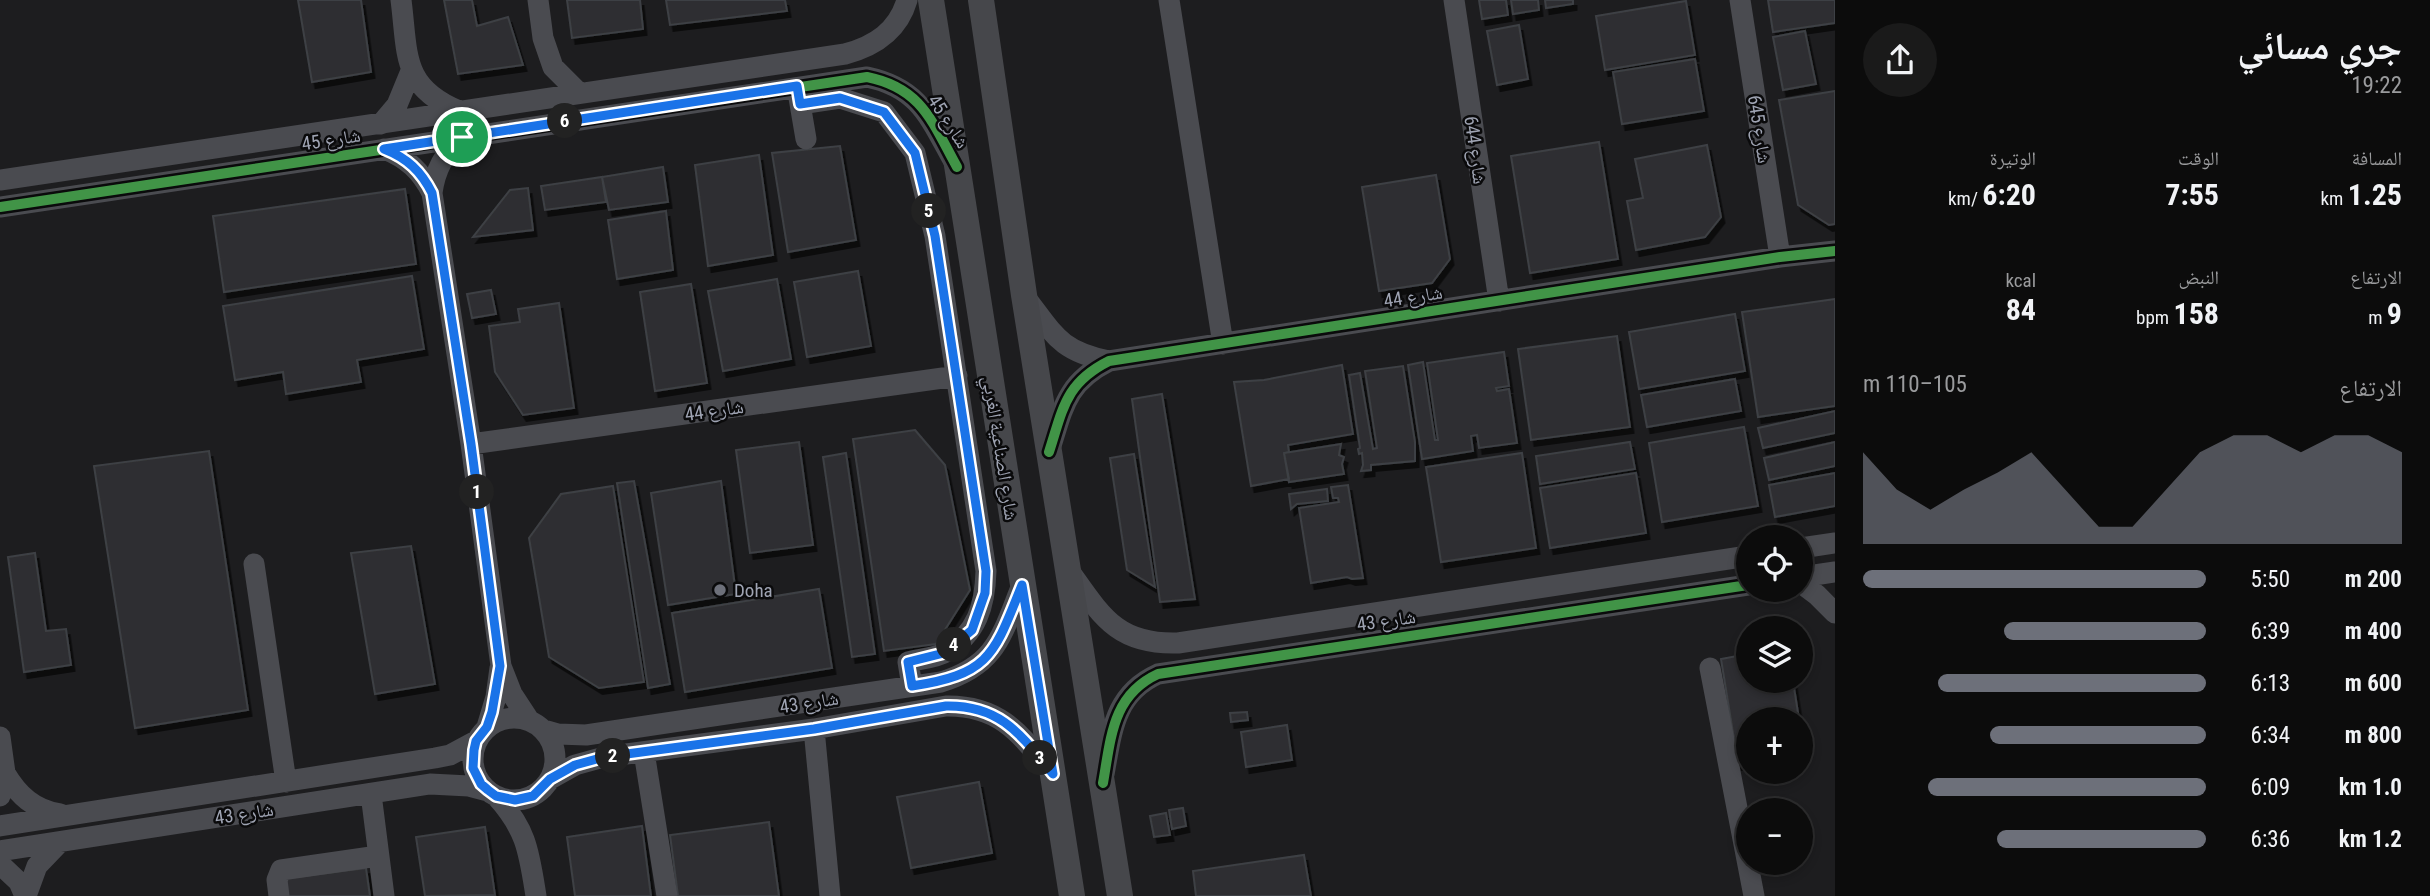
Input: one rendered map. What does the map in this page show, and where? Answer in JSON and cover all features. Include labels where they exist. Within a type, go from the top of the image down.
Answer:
[{"type":"main road","name":"شارع الصناعية الغربي","points":[[931,0],[1072,896]]},
{"type":"main road","points":[[981,0],[1024,295],[1120,896]]},
{"type":"street","points":[[401,0],[411,71],[436,100],[459,111]]},
{"type":"street","points":[[538,0],[543,38],[553,67],[579,93]]},
{"type":"street","name":"شارع 45","points":[[0,180],[845,54],[881,40],[895,25],[906,0]]},
{"type":"street","points":[[1169,0],[1223,344]]},
{"type":"street","name":"شارع 644","points":[[1454,0],[1499,301]]},
{"type":"street","name":"شارع 645","points":[[1740,0],[1780,257]]},
{"type":"street","points":[[381,124],[403,94],[411,71]]},
{"type":"street","name":"شارع 45","points":[[0,207],[462,137],[798,95],[867,77],[905,90],[920,105],[957,167]]},
{"type":"street","points":[[806,139],[798,95],[840,98],[884,112],[915,153],[935,236],[986,571],[985,593],[972,630],[944,653],[908,662],[912,686]]},
{"type":"street","points":[[462,137],[452,146],[438,168],[432,193],[471,444],[500,666],[496,697],[472,759],[473,768],[481,784],[516,820],[529,848]]},
{"type":"street","points":[[384,149],[408,161],[418,170],[432,193]]},
{"type":"street","name":"شارع 44","points":[[1049,452],[1070,393],[1080,379],[1109,361],[1780,257],[1835,251]]},
{"type":"street","name":"شارع 44","points":[[1024,295],[1061,342],[1075,352],[1109,361]]},
{"type":"street","name":"شارع 44","points":[[471,444],[957,376]]},
{"type":"street","points":[[1813,546],[1835,543]]},
{"type":"street","name":"شارع 43","points":[[1068,569],[1101,614],[1124,634],[1156,643],[1178,643],[1736,558]]},
{"type":"street","points":[[254,564],[286,782]]},
{"type":"street","points":[[1813,575],[1835,572]]},
{"type":"street","name":"شارع 43","points":[[537,725],[558,734],[586,736],[941,682],[961,676],[978,665],[992,651],[1022,585]]},
{"type":"street","name":"شارع 43","points":[[1103,783],[1112,734],[1122,704],[1143,680],[1158,674],[1736,587]]},
{"type":"street","points":[[1813,592],[1835,613]]},
{"type":"street","points":[[500,666],[512,694],[555,749],[554,770],[532,818],[529,848],[536,896]]},
{"type":"street","points":[[1710,668],[1754,896]]},
{"type":"street","name":"شارع 43","points":[[546,785],[569,768],[589,760],[814,729],[946,706],[982,709],[999,717],[1025,740],[1053,774]]},
{"type":"street","points":[[482,734],[495,722],[511,717],[537,725]]},
{"type":"street","points":[[814,729],[830,896]]},
{"type":"street","name":"شارع 43","points":[[0,826],[435,758],[463,749],[482,734]]},
{"type":"street","points":[[0,737],[5,773],[0,796]]},
{"type":"street","points":[[644,752],[667,896]]},
{"type":"street","points":[[5,773],[13,786],[36,807],[66,816]]},
{"type":"street","name":"شارع 43","points":[[0,851],[430,784],[469,786],[492,793]]},
{"type":"street","points":[[492,793],[505,799],[524,799],[546,785]]},
{"type":"street","points":[[371,794],[384,896]]},
{"type":"street","points":[[25,896],[37,866],[60,842]]},
{"type":"street","points":[[279,896],[277,880],[281,870],[378,856]]},
{"type":"street","points":[[0,864],[19,882],[25,896]]},
{"type":"shaded area","points":[[0,0],[1835,0],[1835,896],[0,896]]},
{"type":"building","points":[[298,0],[361,0],[371,72],[312,82]]},
{"type":"building","points":[[444,0],[472,0],[477,26],[508,17],[523,65],[458,74]]},
{"type":"building","points":[[567,0],[640,0],[643,29],[572,38]]},
{"type":"building","points":[[666,0],[785,0],[787,11],[670,25]]},
{"type":"building","points":[[1479,0],[1506,0],[1508,15],[1482,19]]},
{"type":"building","points":[[1511,0],[1538,0],[1539,10],[1513,14]]},
{"type":"building","points":[[1545,0],[1573,0],[1573,4],[1546,8]]},
{"type":"building","points":[[1768,0],[1835,0],[1835,23],[1773,32]]},
{"type":"building","points":[[1686,1],[1695,55],[1605,70],[1596,16]]},
{"type":"building","points":[[1519,25],[1528,79],[1497,85],[1487,31]]},
{"type":"building","points":[[1805,31],[1816,84],[1783,90],[1773,37]]},
{"type":"building","points":[[1695,59],[1704,111],[1622,124],[1613,72]]},
{"type":"building","points":[[1835,91],[1835,224],[1829,225],[1798,205],[1779,100]]},
{"type":"building","points":[[1599,142],[1618,259],[1530,273],[1511,156]]},
{"type":"building","points":[[1707,145],[1721,217],[1705,237],[1636,250],[1627,201],[1643,198],[1635,159]]},
{"type":"building","points":[[840,146],[856,240],[788,252],[772,153]]},
{"type":"building","points":[[759,155],[773,255],[708,266],[695,165]]},
{"type":"building","points":[[663,167],[668,202],[609,210],[602,177]]},
{"type":"building","points":[[1436,175],[1450,259],[1432,283],[1379,291],[1362,187]]},
{"type":"building","points":[[602,177],[606,202],[545,210],[541,186]]},
{"type":"building","points":[[528,188],[533,230],[473,237],[510,190]]},
{"type":"building","points":[[405,189],[416,264],[224,292],[213,216]]},
{"type":"building","points":[[666,211],[673,270],[617,279],[608,220]]},
{"type":"building","points":[[858,271],[871,346],[807,357],[794,282]]},
{"type":"building","points":[[412,276],[424,349],[357,360],[361,382],[286,394],[283,372],[235,380],[223,306]]},
{"type":"building","points":[[777,279],[791,359],[723,371],[708,291]]},
{"type":"building","points":[[691,284],[707,383],[655,391],[640,292]]},
{"type":"building","points":[[491,290],[496,314],[472,318],[467,294]]},
{"type":"building","points":[[1835,299],[1835,406],[1758,417],[1742,312]]},
{"type":"building","points":[[559,303],[574,408],[523,415],[495,372],[489,326],[520,322],[518,309]]},
{"type":"building","points":[[1735,314],[1745,371],[1639,389],[1629,332]]},
{"type":"building","points":[[1617,336],[1630,427],[1531,440],[1518,349]]},
{"type":"building","points":[[1504,352],[1509,386],[1496,388],[1497,391],[1509,389],[1517,443],[1479,448],[1477,435],[1471,436],[1473,451],[1422,459],[1408,365],[1423,362],[1435,440],[1438,440],[1427,363]]},
{"type":"building","points":[[1342,365],[1353,434],[1288,445],[1289,452],[1284,453],[1289,479],[1251,486],[1234,382],[1264,380]]},
{"type":"building","points":[[1403,366],[1415,442],[1415,461],[1371,465],[1371,470],[1361,471],[1362,453],[1359,454],[1358,449],[1360,448],[1349,375],[1360,373],[1373,449],[1377,448],[1365,371]]},
{"type":"building","points":[[1735,379],[1741,411],[1647,427],[1641,395]]},
{"type":"building","points":[[1162,394],[1195,599],[1160,602],[1132,399]]},
{"type":"building","points":[[1835,411],[1835,433],[1763,448],[1758,428]]},
{"type":"building","points":[[1744,427],[1758,506],[1662,522],[1649,443]]},
{"type":"building","points":[[915,430],[945,465],[970,590],[936,644],[884,651],[853,439]]},
{"type":"building","points":[[799,442],[813,545],[750,553],[736,450]]},
{"type":"building","points":[[1630,442],[1635,469],[1540,484],[1536,456]]},
{"type":"building","points":[[1835,442],[1835,466],[1769,480],[1764,458]]},
{"type":"building","points":[[1341,444],[1339,455],[1344,457],[1344,474],[1289,482],[1284,453]]},
{"type":"building","points":[[209,451],[248,710],[135,728],[94,466]]},
{"type":"building","points":[[846,453],[875,654],[852,657],[823,457]]},
{"type":"building","points":[[1522,453],[1536,548],[1441,562],[1426,467]]},
{"type":"building","points":[[1134,454],[1155,587],[1127,570],[1110,458]]},
{"type":"building","points":[[1636,473],[1646,533],[1550,548],[1540,488]]},
{"type":"building","points":[[1835,473],[1835,506],[1775,517],[1769,485]]},
{"type":"building","points":[[634,481],[670,684],[648,688],[617,483]]},
{"type":"building","points":[[721,481],[736,594],[668,605],[651,493]]},
{"type":"building","points":[[1348,485],[1363,578],[1347,577],[1311,583],[1299,508],[1339,502],[1338,498],[1333,498],[1331,487]]},
{"type":"building","points":[[613,486],[644,682],[599,688],[549,657],[529,538],[561,494]]},
{"type":"building","points":[[1327,489],[1328,501],[1297,504],[1291,509],[1289,494]]},
{"type":"building","points":[[411,546],[435,684],[375,694],[351,553]]},
{"type":"building","points":[[35,553],[46,631],[66,629],[71,665],[24,672],[8,557]]},
{"type":"building","points":[[819,589],[832,668],[685,692],[672,613]]},
{"type":"building","points":[[1736,656],[1736,693],[1795,693],[1797,707],[1736,707],[1736,752],[1721,659]]},
{"type":"building","points":[[1247,712],[1248,720],[1231,722],[1230,713]]},
{"type":"building","points":[[1287,725],[1292,760],[1246,767],[1241,732]]},
{"type":"building","points":[[979,782],[992,853],[911,868],[897,797]]},
{"type":"building","points":[[1183,808],[1186,826],[1172,829],[1169,810]]},
{"type":"building","points":[[1166,813],[1170,835],[1154,837],[1150,816]]},
{"type":"building","points":[[769,822],[779,896],[678,896],[670,835]]},
{"type":"building","points":[[642,826],[651,896],[575,896],[567,837]]},
{"type":"building","points":[[485,827],[495,895],[425,896],[416,837]]},
{"type":"building","points":[[1304,855],[1311,896],[1196,896],[1193,871]]},
{"type":"building","points":[[366,868],[370,896],[284,896],[281,879]]},
{"type":"cycle path","points":[[0,207],[867,77],[886,82],[913,98],[932,122],[957,167]]},
{"type":"cycle path","points":[[1049,452],[1063,410],[1074,388],[1094,369],[1109,361],[1780,257],[1835,251]]},
{"type":"cycle path","points":[[1103,783],[1112,734],[1122,706],[1143,683],[1158,674],[1736,587]]},
{"type":"place","name":"Doha","points":[[720,590]]},
{"type":"route","points":[[797,86],[800,104],[840,98],[884,112],[915,153],[935,236],[986,571],[985,593],[972,630],[944,653],[908,662],[912,686],[961,676],[978,665],[992,651],[1002,634],[1022,585],[1053,774],[1025,740],[999,717],[982,709],[946,706],[814,729],[589,760],[562,771],[533,796],[524,799],[496,796],[481,784],[473,768],[472,759],[476,741],[487,727],[492,712],[500,666],[471,444],[432,193],[418,170],[408,161],[384,149],[462,137],[797,86]]}]
